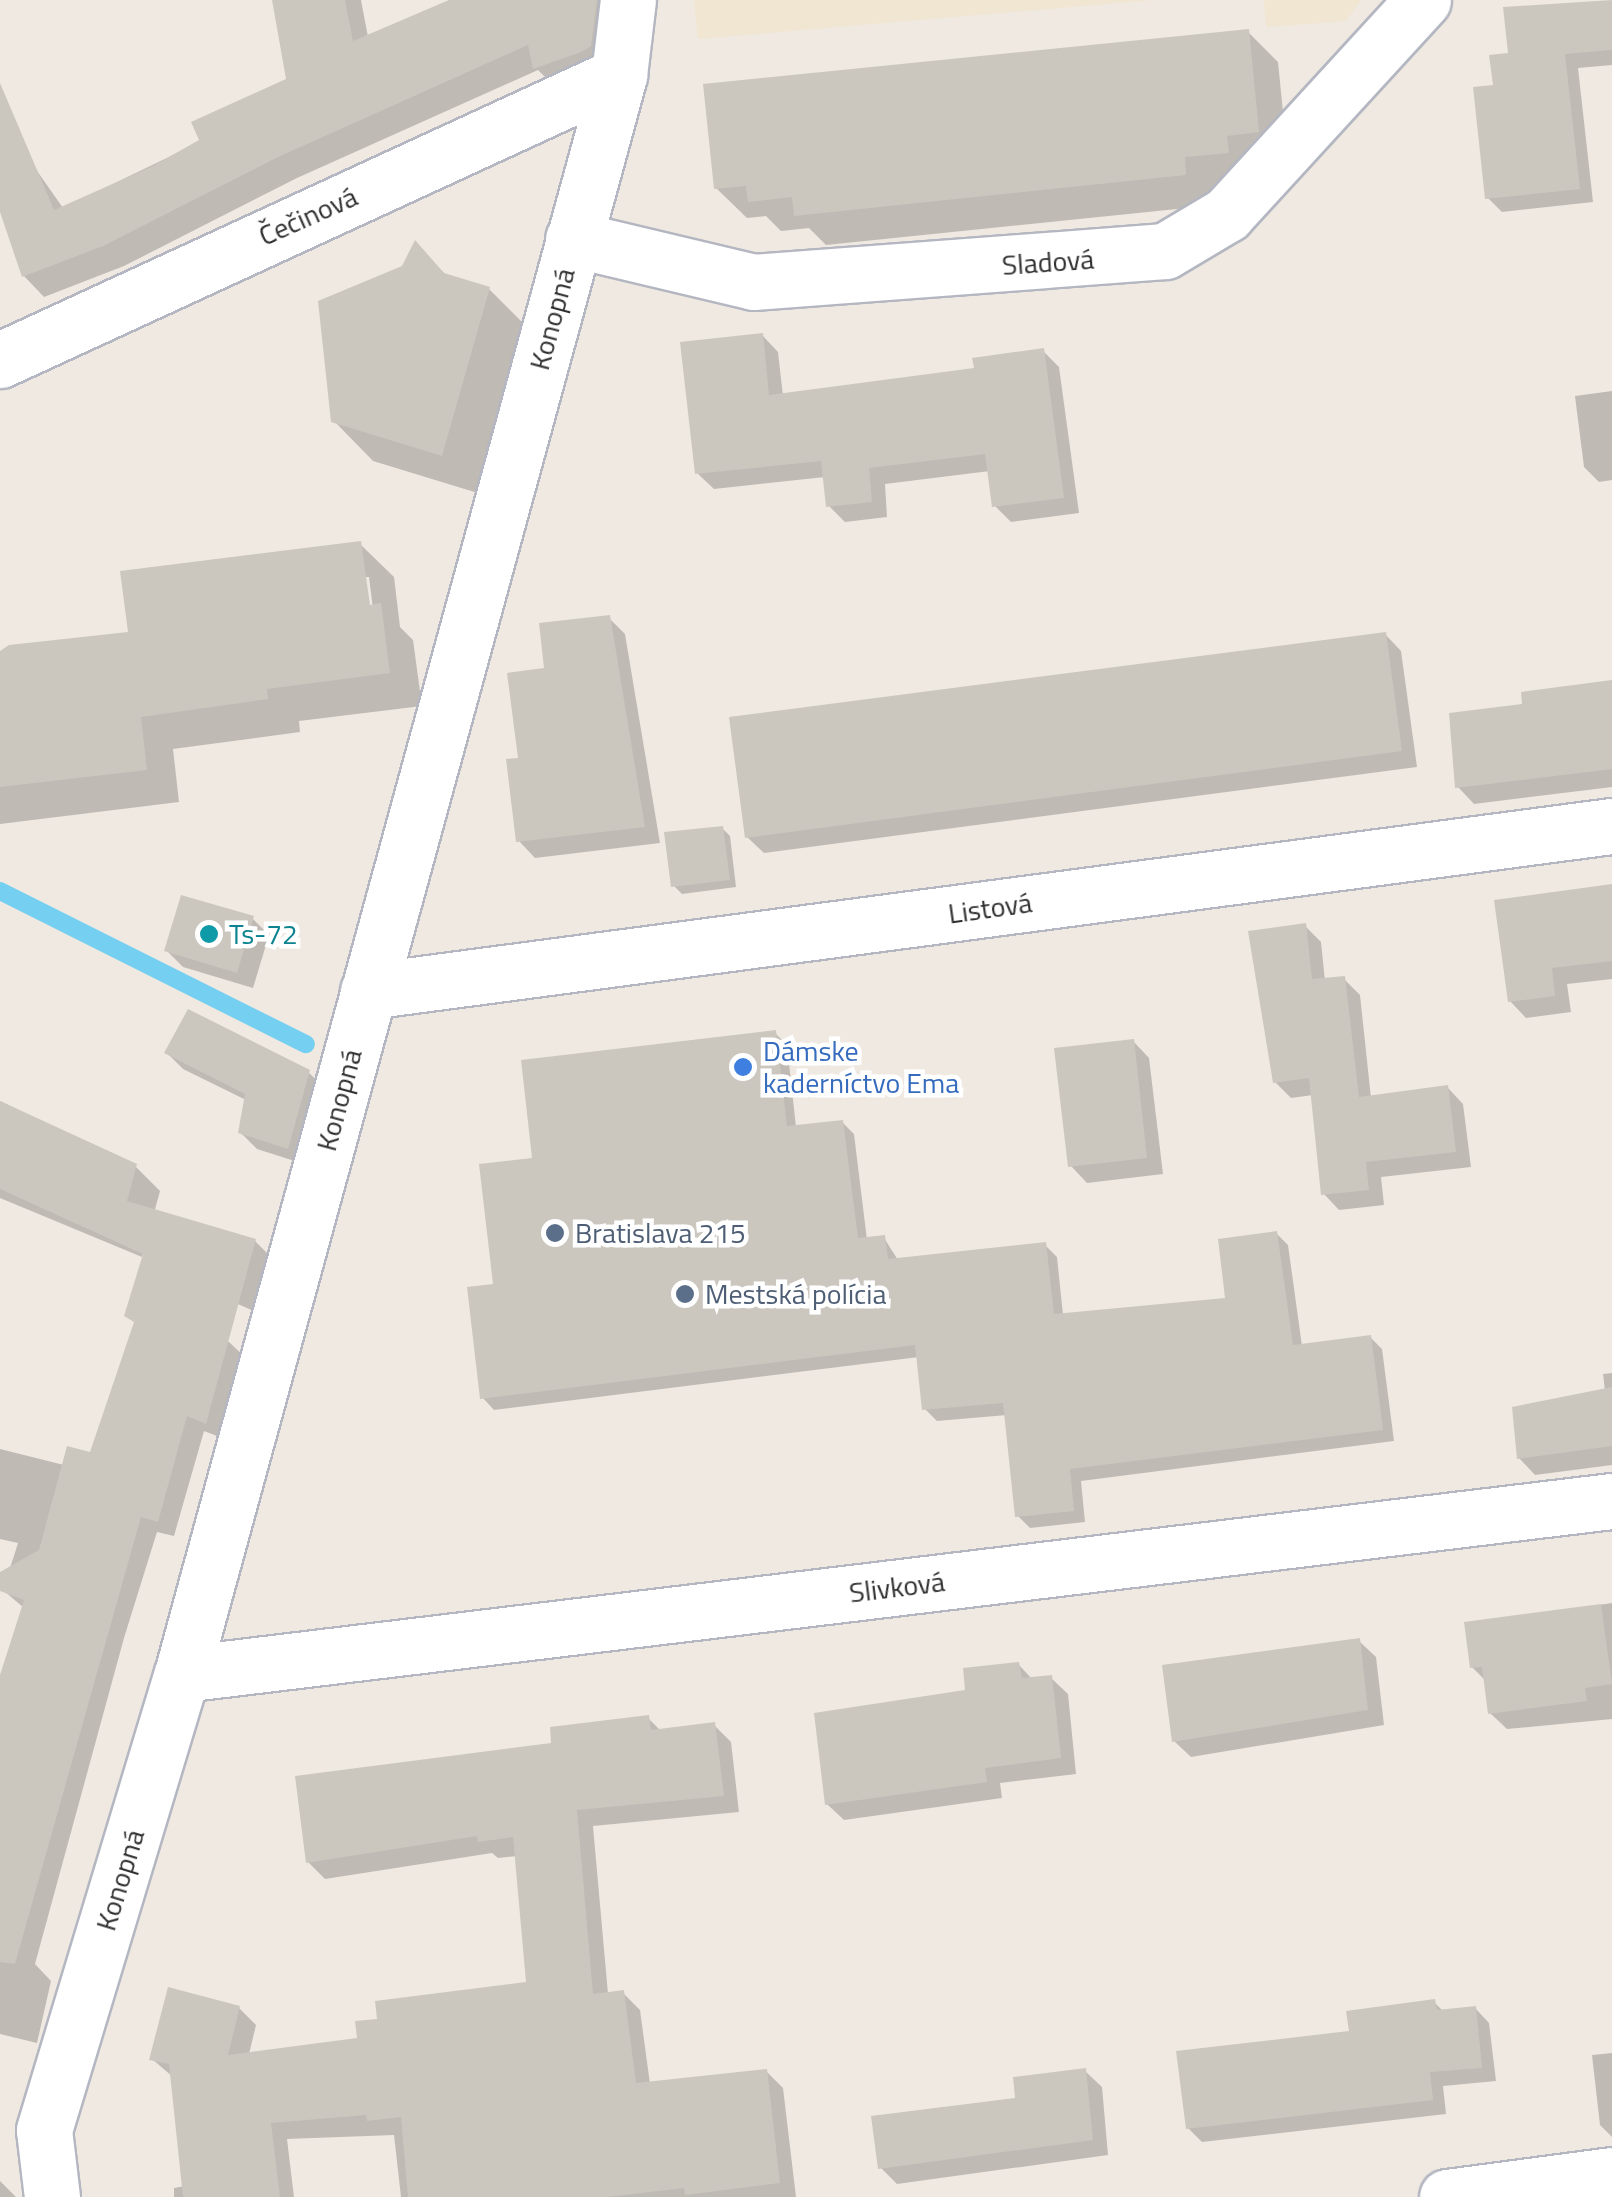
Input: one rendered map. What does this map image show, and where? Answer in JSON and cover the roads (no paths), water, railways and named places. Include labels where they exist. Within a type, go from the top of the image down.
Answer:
[{"type":"street","name":"Konopná","points":[[52,2197],[22,2126],[182,1674],[618,75],[628,0]]},
{"type":"street","name":"Sladová","points":[[574,239],[753,282],[1165,252],[1228,214],[1423,0]]},
{"type":"street","name":"Čečinová","points":[[0,360],[618,75]]},
{"type":"street","name":"Listová","points":[[368,991],[1612,826]]},
{"type":"street","name":"Slivková","points":[[182,1674],[1612,1501]]},
{"type":"street","points":[[1446,2197],[1612,2175]]},
{"type":"waterway","points":[[0,891],[306,1044]]},
{"type":"place","name":"Ts-72","points":[[209,934]]},
{"type":"place","name":"Dámske kaderníctvo Ema","points":[[743,1067]]},
{"type":"place","name":"Bratislava 215","points":[[555,1233]]},
{"type":"place","name":"Mestská polícia","points":[[685,1294]]}]
